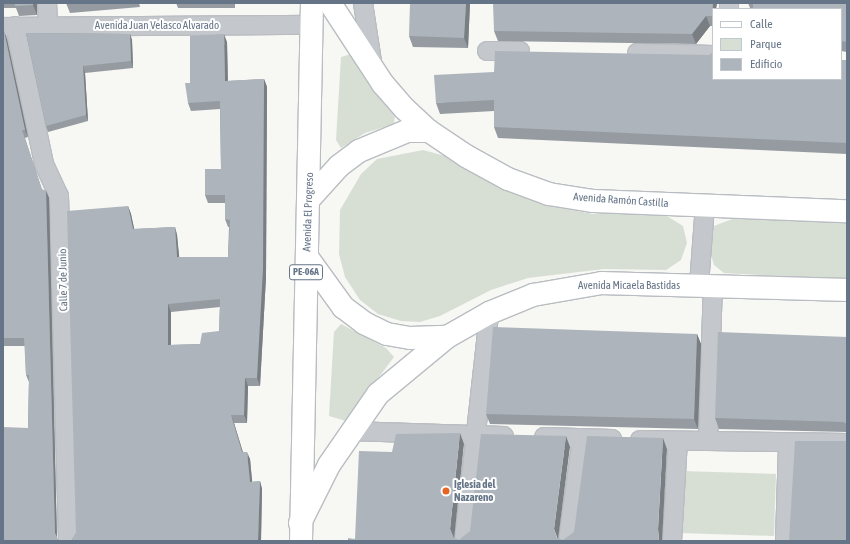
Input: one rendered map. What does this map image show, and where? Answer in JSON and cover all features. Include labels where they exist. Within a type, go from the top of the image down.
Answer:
[{"type":"main road","name":"Avenida El Progreso","points":[[300,532],[307,257],[310,198],[312,3]]},
{"type":"main road","name":"Avenida Ramón Castilla","points":[[330,3],[374,70],[405,109],[430,132],[508,179],[549,194],[593,201],[847,211]]},
{"type":"main road","points":[[310,198],[339,166],[359,151],[407,131],[430,132]]},
{"type":"main road","points":[[307,257],[338,301],[364,323],[387,334],[410,338],[447,337]]},
{"type":"main road","name":"Avenida Micaela Bastidas","points":[[300,532],[350,431],[378,394],[447,337],[489,313],[533,295],[573,285],[706,285],[847,290]]},
{"type":"street","points":[[47,3],[48,25]]},
{"type":"street","points":[[363,3],[374,70]]},
{"type":"street","name":"Avenida Juan Velasco Alvarado","points":[[9,26],[311,25]]},
{"type":"street","name":"Calle 7 de Junio","points":[[9,26],[44,164],[59,196],[68,541]]},
{"type":"street","points":[[487,51],[541,52]]},
{"type":"street","points":[[619,53],[712,55]]},
{"type":"street","points":[[705,205],[708,441]]},
{"type":"street","points":[[464,541],[489,313]]},
{"type":"street","points":[[350,431],[582,439],[847,444]]},
{"type":"street","points":[[568,541],[582,439]]},
{"type":"street","points":[[672,541],[678,441]]},
{"type":"street","points":[[785,541],[788,443]]},
{"type":"green space","points":[[351,54],[395,115],[394,124],[365,133],[341,148],[336,140],[341,57]]},
{"type":"green space","points":[[423,150],[449,157],[507,189],[551,206],[593,214],[650,212],[667,216],[683,226],[687,243],[681,260],[666,270],[604,269],[528,278],[491,290],[440,316],[420,322],[401,321],[378,314],[360,300],[345,277],[339,254],[340,210],[361,174],[377,159]]},
{"type":"green space","points":[[735,218],[847,222],[847,280],[724,273],[714,265],[707,241],[714,226]]},
{"type":"green space","points":[[341,324],[386,348],[394,357],[346,421],[329,416],[334,332]]},
{"type":"green space","points":[[682,471],[776,474],[774,536],[680,533]]},
{"type":"building","points":[[15,3],[33,3],[33,5],[15,6]]},
{"type":"building","points":[[410,3],[466,3],[464,38],[409,36]]},
{"type":"building","points":[[493,3],[713,3],[712,16],[706,16],[692,34],[494,31]]},
{"type":"building","points":[[753,3],[847,3],[847,42],[842,41],[842,8],[753,8]]},
{"type":"building","points":[[3,31],[25,130],[22,130],[42,189],[46,191],[55,533],[59,541],[3,541],[3,427],[28,428],[29,375],[26,375],[24,338],[3,338]]},
{"type":"building","points":[[26,33],[130,34],[131,61],[83,66],[86,115],[46,126]]},
{"type":"building","points":[[224,34],[225,81],[264,79],[263,269],[257,378],[245,378],[244,415],[231,415],[242,452],[247,452],[250,482],[260,481],[258,541],[71,541],[76,533],[67,211],[128,206],[133,229],[175,227],[177,257],[228,257],[230,220],[225,219],[225,195],[205,195],[205,169],[221,169],[220,101],[188,103],[185,83],[190,83],[190,36]],"holes":[[[220,299],[219,331],[202,333],[200,344],[168,345],[168,304]]]},
{"type":"building","points":[[495,51],[709,55],[712,53],[712,80],[842,80],[842,60],[847,60],[847,143],[494,127],[494,100],[436,103],[434,75],[494,72]]},
{"type":"building","points":[[493,327],[697,334],[694,419],[486,414]]},
{"type":"building","points":[[718,332],[847,337],[847,424],[843,422],[715,418]]},
{"type":"building","points":[[460,433],[450,529],[454,538],[459,540],[470,531],[481,434],[566,436],[554,529],[557,538],[563,540],[574,532],[587,436],[663,438],[658,529],[659,541],[348,541],[348,538],[355,539],[359,451],[392,452],[396,434]]},
{"type":"building","points":[[795,441],[847,441],[847,541],[789,541]]},
{"type":"place","name":"Iglesia del Nazareno","points":[[446,491]]}]
